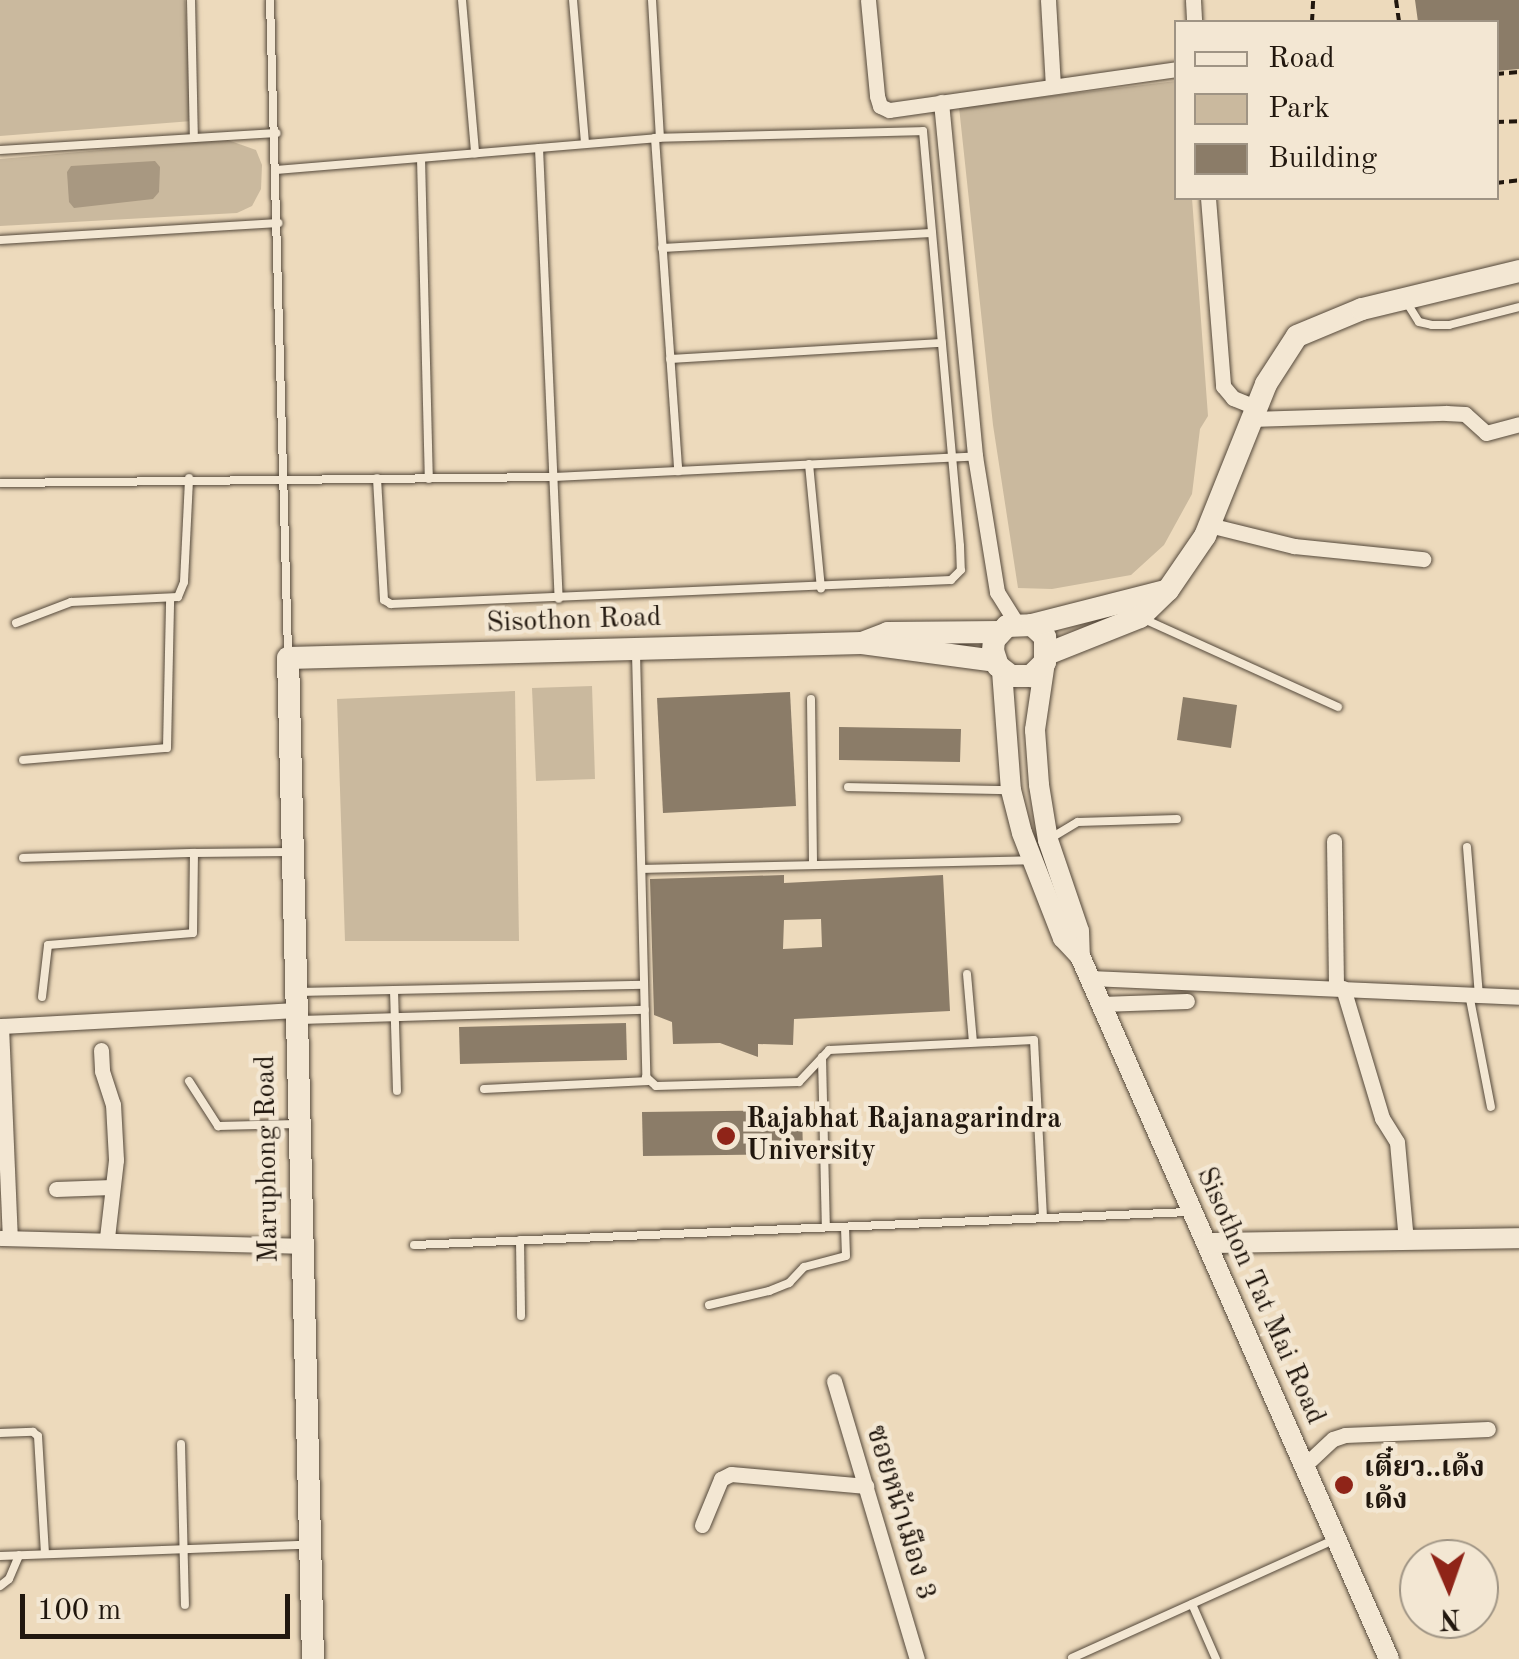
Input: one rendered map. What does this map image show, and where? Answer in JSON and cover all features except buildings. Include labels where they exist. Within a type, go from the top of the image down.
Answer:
[{"type":"main road","points":[[1046,658],[1044,637],[1016,627],[994,640],[999,666],[1021,678],[1031,676],[1046,658],[1140,617],[1168,590],[1208,525],[1253,413],[1297,336],[1362,309],[1519,271]]},
{"type":"main road","name":"Sisothon Road","points":[[862,643],[888,633],[1016,627],[1168,590]]},
{"type":"main road","name":"Sisothon Road","points":[[288,658],[862,643],[999,666]]},
{"type":"main road","name":"Maruphong Road","points":[[288,658],[313,1659]]},
{"type":"street","points":[[868,0],[880,106],[888,110],[1174,69]]},
{"type":"street","points":[[1048,0],[1053,86]]},
{"type":"street","points":[[941,102],[974,456],[997,592],[1016,627]]},
{"type":"street","points":[[1208,200],[1223,386],[1253,413],[1465,414],[1486,432],[1519,424]]},
{"type":"street","points":[[1208,525],[1294,546],[1423,560]]},
{"type":"street","name":"Sisothon Tat Mai Road","points":[[1046,658],[1035,730],[1048,840],[1079,931],[1080,956]]},
{"type":"street","name":"Sisothon Tat Mai Road","points":[[999,666],[1011,790],[1031,860],[1063,938],[1080,956],[1090,978],[1389,1659]]},
{"type":"street","points":[[1334,840],[1340,988],[1382,1118],[1397,1142],[1406,1240]]},
{"type":"street","points":[[1090,978],[1519,996]]},
{"type":"street","points":[[1101,1004],[1186,1001]]},
{"type":"street","points":[[294,1007],[1,1026],[5,1238],[300,1246]]},
{"type":"street","points":[[101,1050],[102,1071],[113,1104],[116,1160],[108,1238]]},
{"type":"street","points":[[56,1189],[112,1186]]},
{"type":"street","points":[[1208,1243],[1519,1238]]},
{"type":"street","name":"ซอยหน้าเมือง 3","points":[[834,1381],[917,1659]]},
{"type":"street","points":[[1306,1465],[1332,1439],[1345,1435],[1488,1429]]},
{"type":"street","points":[[702,1525],[721,1479],[731,1474],[866,1486]]},
{"type":"lane","points":[[191,0],[194,138]]},
{"type":"lane","points":[[270,0],[288,658]]},
{"type":"lane","points":[[462,0],[475,153]]},
{"type":"lane","points":[[573,0],[585,144]]},
{"type":"lane","points":[[652,0],[662,248],[678,471]]},
{"type":"lane","points":[[277,170],[657,138],[923,131],[960,546],[957,576],[942,583],[390,604],[384,600],[377,478]]},
{"type":"lane","points":[[0,150],[276,133]]},
{"type":"lane","points":[[538,148],[559,598]]},
{"type":"lane","points":[[421,158],[429,479]]},
{"type":"lane","points":[[0,240],[278,224]]},
{"type":"lane","points":[[662,248],[932,234]]},
{"type":"lane","points":[[1405,299],[1419,322],[1432,325],[1449,326],[1519,307]]},
{"type":"lane","points":[[670,359],[942,342]]},
{"type":"lane","points":[[0,482],[553,477],[974,456]]},
{"type":"lane","points":[[810,464],[820,588]]},
{"type":"lane","points":[[16,622],[71,602],[178,597],[184,582],[189,478]]},
{"type":"lane","points":[[23,760],[167,748],[170,599]]},
{"type":"lane","points":[[1140,617],[1338,707]]},
{"type":"lane","points":[[636,649],[649,1081]]},
{"type":"lane","points":[[811,699],[813,865]]},
{"type":"lane","points":[[848,787],[1011,790]]},
{"type":"lane","points":[[1048,840],[1078,822],[1177,819]]},
{"type":"lane","points":[[1467,847],[1474,994],[1492,1107]]},
{"type":"lane","points":[[22,858],[290,852]]},
{"type":"lane","points":[[42,997],[48,945],[193,933],[194,853]]},
{"type":"lane","points":[[642,869],[1031,860]]},
{"type":"lane","points":[[967,974],[973,1042]]},
{"type":"lane","points":[[294,1007],[394,990],[644,986]]},
{"type":"lane","points":[[394,990],[398,1090]]},
{"type":"lane","points":[[294,1007],[395,1018],[645,1010]]},
{"type":"lane","points":[[822,1053],[1029,1039],[1036,1046],[1043,1218]]},
{"type":"lane","points":[[484,1089],[649,1081],[656,1086],[799,1082],[812,1073],[822,1053]]},
{"type":"lane","points":[[822,1053],[826,1227]]},
{"type":"lane","points":[[189,1082],[218,1126],[297,1124]]},
{"type":"lane","points":[[414,1245],[1193,1211]]},
{"type":"lane","points":[[709,1305],[769,1291],[790,1282],[804,1267],[846,1256],[844,1228]]},
{"type":"lane","points":[[520,1240],[522,1316]]},
{"type":"lane","points":[[0,1433],[33,1432],[38,1436],[46,1554]]},
{"type":"lane","points":[[181,1444],[185,1605]]},
{"type":"lane","points":[[1072,1658],[1336,1539]]},
{"type":"lane","points":[[0,1556],[309,1545]]},
{"type":"lane","points":[[0,1586],[9,1580],[19,1555]]},
{"type":"lane","points":[[1192,1604],[1216,1659]]},
{"type":"green space","points":[[0,0],[185,0],[192,121],[0,136]]},
{"type":"green space","points":[[1174,81],[1174,200],[1192,200],[1208,416],[1200,429],[1192,494],[1164,545],[1131,575],[1052,589],[1018,588],[993,425],[959,107]]},
{"type":"green space","points":[[225,139],[256,150],[262,165],[261,189],[252,206],[237,213],[0,226],[0,159]]},
{"type":"green space","points":[[592,686],[595,779],[536,781],[532,688]]},
{"type":"green space","points":[[515,691],[519,941],[345,941],[337,699]]},
{"type":"shaded area","points":[[155,161],[160,167],[159,192],[153,199],[74,208],[69,202],[67,172],[71,166]]},
{"type":"place","name":"Rajabhat Rajanagarindra University","points":[[726,1136]]},
{"type":"place","name":"เตี๋ยว..เด้ง เด้ง","points":[[1344,1485]]}]
